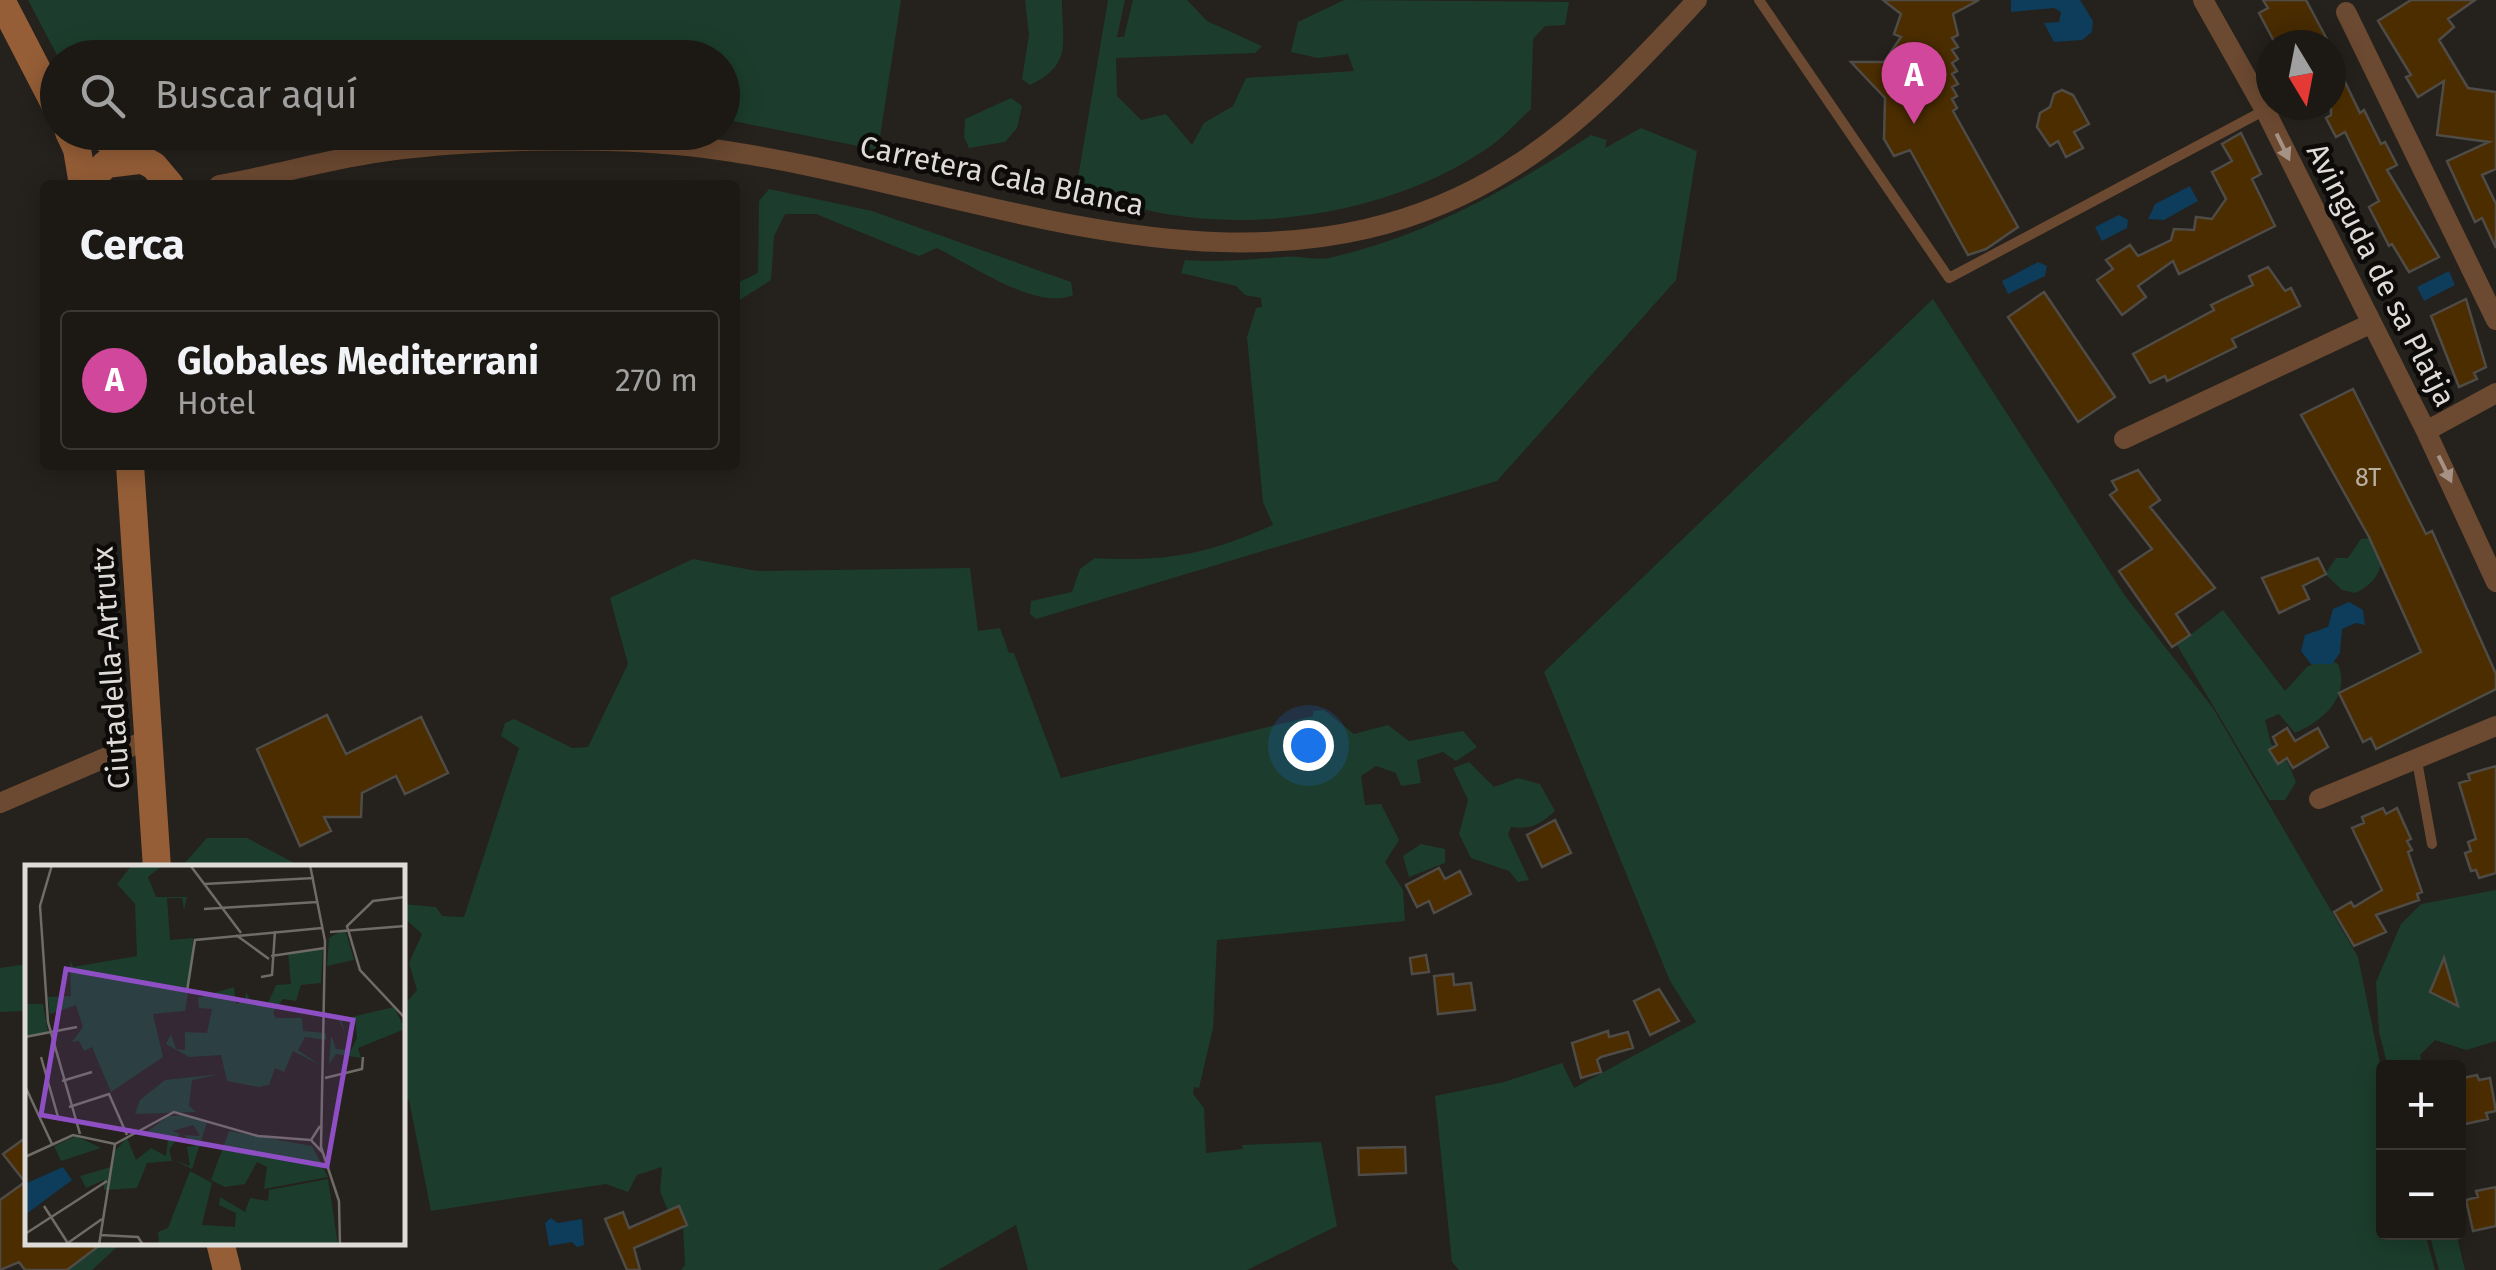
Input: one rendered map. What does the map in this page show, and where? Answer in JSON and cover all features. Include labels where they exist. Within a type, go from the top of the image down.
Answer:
[{"type":"main road","points":[[1,0],[40,73]]},
{"type":"main road","points":[[77,150],[83,180]]},
{"type":"main road","points":[[123,150],[154,166],[166,180]]},
{"type":"main road","points":[[89,180],[106,164],[139,160]]},
{"type":"main road","name":"Ciutadella-Artrutx","points":[[130,470],[157,865]]},
{"type":"main road","points":[[221,1245],[227,1270]]},
{"type":"street","name":"Carretera Cala Blanca","points":[[714,150],[768,157],[1140,236],[1204,245],[1325,240],[1417,216],[1510,169],[1554,140],[1624,78],[1697,0]]},
{"type":"street","name":"Avinguda de sa Platja","points":[[2203,0],[2256,96]]},
{"type":"street","points":[[2346,12],[2496,320]]},
{"type":"street","name":"Avinguda de sa Platja","points":[[2269,120],[2426,431],[2496,582]]},
{"type":"street","name":"Carretera Cala Blanca","points":[[245,180],[404,150]]},
{"type":"street","points":[[2124,439],[2370,324]]},
{"type":"street","points":[[2426,431],[2496,393]]},
{"type":"street","points":[[2319,799],[2496,726]]},
{"type":"street","points":[[0,803],[149,739]]},
{"type":"lane","points":[[1758,0],[1949,278],[2256,114]]},
{"type":"lane","points":[[2417,761],[2432,844]]},
{"type":"green space","points":[[28,0],[901,0],[878,150],[740,122],[740,40],[49,40]]},
{"type":"green space","points":[[1025,0],[1062,0],[1059,60],[1044,77],[1030,85],[1022,79],[1029,35]]},
{"type":"green space","points":[[1108,0],[1125,0],[1117,37],[1124,37],[1133,0],[1187,0],[1207,21],[1262,46],[1255,53],[1116,58],[1117,96],[1141,120],[1166,114],[1192,145],[1204,123],[1233,106],[1246,78],[1354,71],[1348,54],[1318,58],[1291,52],[1298,22],[1344,0],[1569,2],[1565,25],[1545,26],[1533,39],[1531,109],[1485,150],[1413,187],[1373,201],[1331,211],[1247,220],[1166,214],[1076,190]]},
{"type":"green space","points":[[1011,98],[1022,106],[1017,128],[1005,142],[969,148],[964,137],[965,119]]},
{"type":"green space","points":[[1641,128],[1697,151],[1676,280],[1497,481],[1036,619],[1030,614],[1031,601],[1072,592],[1080,569],[1095,558],[1144,559],[1187,554],[1273,525],[1263,502],[1247,337],[1256,308],[1262,307],[1261,298],[1245,295],[1236,286],[1181,273],[1185,260],[1324,259],[1364,249],[1466,208],[1591,135],[1607,140],[1605,148]]},
{"type":"green space","points":[[769,189],[872,211],[1071,282],[1073,295],[1041,297],[1023,292],[937,248],[919,256],[816,214],[785,214],[774,236],[771,280],[740,300],[740,282],[758,273],[759,201]]},
{"type":"green space","points":[[1933,299],[2125,596],[2213,708],[2358,957],[2379,1060],[2376,1060],[2376,1240],[2427,1240],[2435,1270],[1459,1270],[1452,1262],[1435,1096],[1504,1082],[1562,1063],[1574,1088],[1696,1022],[1670,981],[1544,672]]},
{"type":"green space","points":[[2380,537],[2386,545],[2380,568],[2363,589],[2355,593],[2342,590],[2325,574],[2336,558],[2348,558],[2361,539]]},
{"type":"green space","points":[[693,559],[757,571],[970,568],[978,631],[1000,628],[1009,653],[1014,653],[1061,778],[1313,716],[1313,711],[1324,710],[1354,734],[1388,725],[1409,741],[1463,731],[1477,747],[1456,761],[1443,752],[1417,760],[1421,783],[1401,786],[1396,773],[1376,766],[1361,776],[1365,805],[1381,804],[1399,840],[1385,862],[1403,890],[1405,921],[1217,940],[1213,1028],[1199,1088],[1194,1087],[1193,1094],[1204,1108],[1206,1153],[1243,1149],[1242,1145],[1321,1142],[1337,1226],[1247,1270],[1028,1270],[1016,1225],[938,1270],[681,1270],[685,1265],[683,1227],[687,1225],[679,1207],[668,1211],[660,1191],[662,1167],[637,1175],[628,1192],[606,1184],[431,1211],[409,1100],[405,1099],[405,1004],[417,990],[409,963],[422,934],[405,919],[405,904],[436,907],[442,916],[464,917],[519,748],[501,736],[505,723],[514,719],[572,748],[588,747],[628,664],[610,598]]},
{"type":"green space","points":[[2223,610],[2285,691],[2307,667],[2325,658],[2338,664],[2341,687],[2332,706],[2315,722],[2295,733],[2279,714],[2265,720],[2271,744],[2288,763],[2296,782],[2285,800],[2269,800],[2177,645]]},
{"type":"green space","points":[[1469,762],[1494,787],[1518,778],[1540,784],[1555,811],[1535,825],[1511,827],[1508,834],[1529,880],[1518,882],[1509,871],[1471,858],[1459,834],[1468,800],[1453,768]]},
{"type":"green space","points":[[207,838],[247,838],[298,865],[183,865]]},
{"type":"green space","points":[[1421,844],[1445,849],[1445,863],[1409,877],[1403,856]]},
{"type":"green space","points":[[2496,890],[2496,1041],[2466,1050],[2435,1040],[2420,1055],[2421,1060],[2386,1060],[2379,1032],[2376,982],[2401,924],[2421,904]]},
{"type":"green space","points":[[25,964],[25,1011],[0,1012],[0,968]]},
{"type":"green space","points":[[2431,1240],[2458,1240],[2465,1270],[2439,1270]]},
{"type":"green space","points":[[98,1245],[118,1246],[92,1270],[67,1270]]},
{"type":"water","points":[[2011,0],[2080,0],[2093,21],[2092,32],[2082,40],[2054,42],[2044,23],[2059,22],[2061,12],[2054,8],[2011,12]]},
{"type":"water","points":[[2190,186],[2198,201],[2164,220],[2148,219],[2155,204]]},
{"type":"water","points":[[2119,215],[2128,220],[2127,228],[2102,241],[2095,227]]},
{"type":"water","points":[[2038,262],[2047,266],[2045,276],[2008,294],[2002,281]]},
{"type":"water","points":[[2449,271],[2455,285],[2424,301],[2417,287]]},
{"type":"water","points":[[2349,602],[2363,610],[2365,625],[2356,623],[2342,629],[2340,653],[2332,664],[2311,664],[2301,651],[2305,635],[2328,627],[2333,609]]},
{"type":"water","points":[[551,1218],[558,1223],[582,1219],[584,1245],[577,1247],[572,1242],[549,1246],[545,1223]]},
{"type":"building","points":[[1883,0],[1979,0],[1953,14],[1958,35],[1952,38],[1958,47],[1952,50],[1958,59],[1952,63],[1957,71],[1952,74],[1958,84],[1952,87],[1957,96],[1952,99],[1957,108],[1953,111],[2018,227],[1986,249],[1968,255],[1910,150],[1894,156],[1884,139],[1885,98],[1851,62],[1884,62],[1901,37],[1894,34],[1901,14]]},
{"type":"building","points":[[2263,0],[2306,0],[2322,30],[2268,30],[2259,13],[2268,8]]},
{"type":"building","points":[[2411,0],[2475,0],[2448,19],[2454,27],[2439,40],[2468,88],[2496,92],[2496,169],[2482,175],[2496,204],[2496,248],[2482,218],[2475,222],[2447,161],[2489,142],[2437,135],[2444,81],[2418,97],[2406,77],[2411,75],[2378,21]]},
{"type":"building","points":[[2346,84],[2360,113],[2364,110],[2381,144],[2385,142],[2397,165],[2387,170],[2439,257],[2409,272],[2392,244],[2389,246],[2369,207],[2379,201],[2345,132],[2336,137],[2327,120],[2346,120]]},
{"type":"building","points":[[2062,90],[2073,95],[2089,124],[2074,132],[2083,148],[2066,157],[2058,141],[2050,146],[2037,127],[2040,113],[2050,107],[2054,94]]},
{"type":"building","points":[[2241,133],[2261,174],[2252,179],[2275,226],[2179,274],[2173,261],[2138,286],[2146,297],[2122,315],[2097,280],[2113,269],[2106,260],[2130,245],[2138,256],[2171,240],[2174,229],[2194,230],[2196,217],[2212,219],[2226,199],[2212,172],[2232,161],[2222,144]]},
{"type":"building","points":[[2268,267],[2285,291],[2291,288],[2300,306],[2232,339],[2236,347],[2167,381],[2165,376],[2150,383],[2133,354],[2214,310],[2211,305],[2253,285],[2249,276]]},
{"type":"building","points":[[2044,292],[2115,397],[2078,422],[2008,317]]},
{"type":"building","points":[[2466,299],[2486,367],[2474,373],[2477,379],[2459,387],[2431,316]]},
{"type":"building","points":[[2353,389],[2426,534],[2432,531],[2496,674],[2496,689],[2376,749],[2371,738],[2363,742],[2339,693],[2421,652],[2369,537],[2301,415]]},
{"type":"building","points":[[2138,470],[2160,500],[2150,507],[2215,588],[2176,614],[2190,635],[2172,647],[2119,571],[2152,549],[2110,495],[2117,490],[2112,481]]},
{"type":"building","points":[[2318,558],[2326,574],[2303,586],[2309,599],[2279,613],[2262,578]]},
{"type":"building","points":[[327,715],[346,754],[421,717],[448,773],[405,794],[396,776],[362,793],[361,817],[324,817],[331,831],[300,846],[257,749]]},
{"type":"building","points":[[2287,728],[2295,741],[2318,728],[2328,747],[2293,768],[2287,758],[2278,764],[2269,750],[2277,745],[2273,737]]},
{"type":"building","points":[[2496,766],[2496,873],[2479,878],[2476,870],[2471,871],[2465,853],[2471,851],[2468,842],[2476,839],[2459,783],[2470,780],[2468,774]]},
{"type":"building","points":[[2383,808],[2386,814],[2397,808],[2411,839],[2407,841],[2412,850],[2408,852],[2422,892],[2417,894],[2419,900],[2376,915],[2386,932],[2354,946],[2334,912],[2351,902],[2354,907],[2382,890],[2352,828],[2364,823],[2362,817]]},
{"type":"building","points":[[1555,820],[1571,853],[1542,867],[1527,835]]},
{"type":"building","points":[[1439,868],[1445,879],[1460,871],[1471,894],[1434,913],[1429,901],[1417,907],[1406,885]]},
{"type":"building","points":[[1426,955],[1429,972],[1412,974],[1410,958]]},
{"type":"building","points":[[2444,958],[2458,1006],[2430,992]]},
{"type":"building","points":[[1453,974],[1454,985],[1471,983],[1475,1010],[1438,1014],[1434,976]]},
{"type":"building","points":[[1659,989],[1679,1021],[1650,1035],[1634,1001]]},
{"type":"building","points":[[1608,1031],[1609,1037],[1628,1032],[1633,1048],[1601,1057],[1597,1060],[1601,1072],[1581,1078],[1572,1043]]},
{"type":"building","points":[[2466,1077],[2490,1078],[2496,1111],[2486,1113],[2488,1119],[2466,1124]]},
{"type":"building","points":[[25,1138],[25,1182],[3,1154]]},
{"type":"building","points":[[1405,1147],[1406,1173],[1359,1175],[1358,1148]]},
{"type":"building","points":[[25,1182],[25,1245],[100,1245],[67,1270],[25,1270],[19,1262],[0,1270],[0,1200]]},
{"type":"building","points":[[2496,1187],[2496,1226],[2473,1231],[2466,1200],[2478,1197],[2476,1191]]},
{"type":"building","points":[[679,1206],[687,1225],[634,1248],[640,1270],[627,1270],[605,1219],[623,1212],[629,1228]]},
{"type":"place","name":"Globales Mediterrani","points":[[1914,124]]}]
